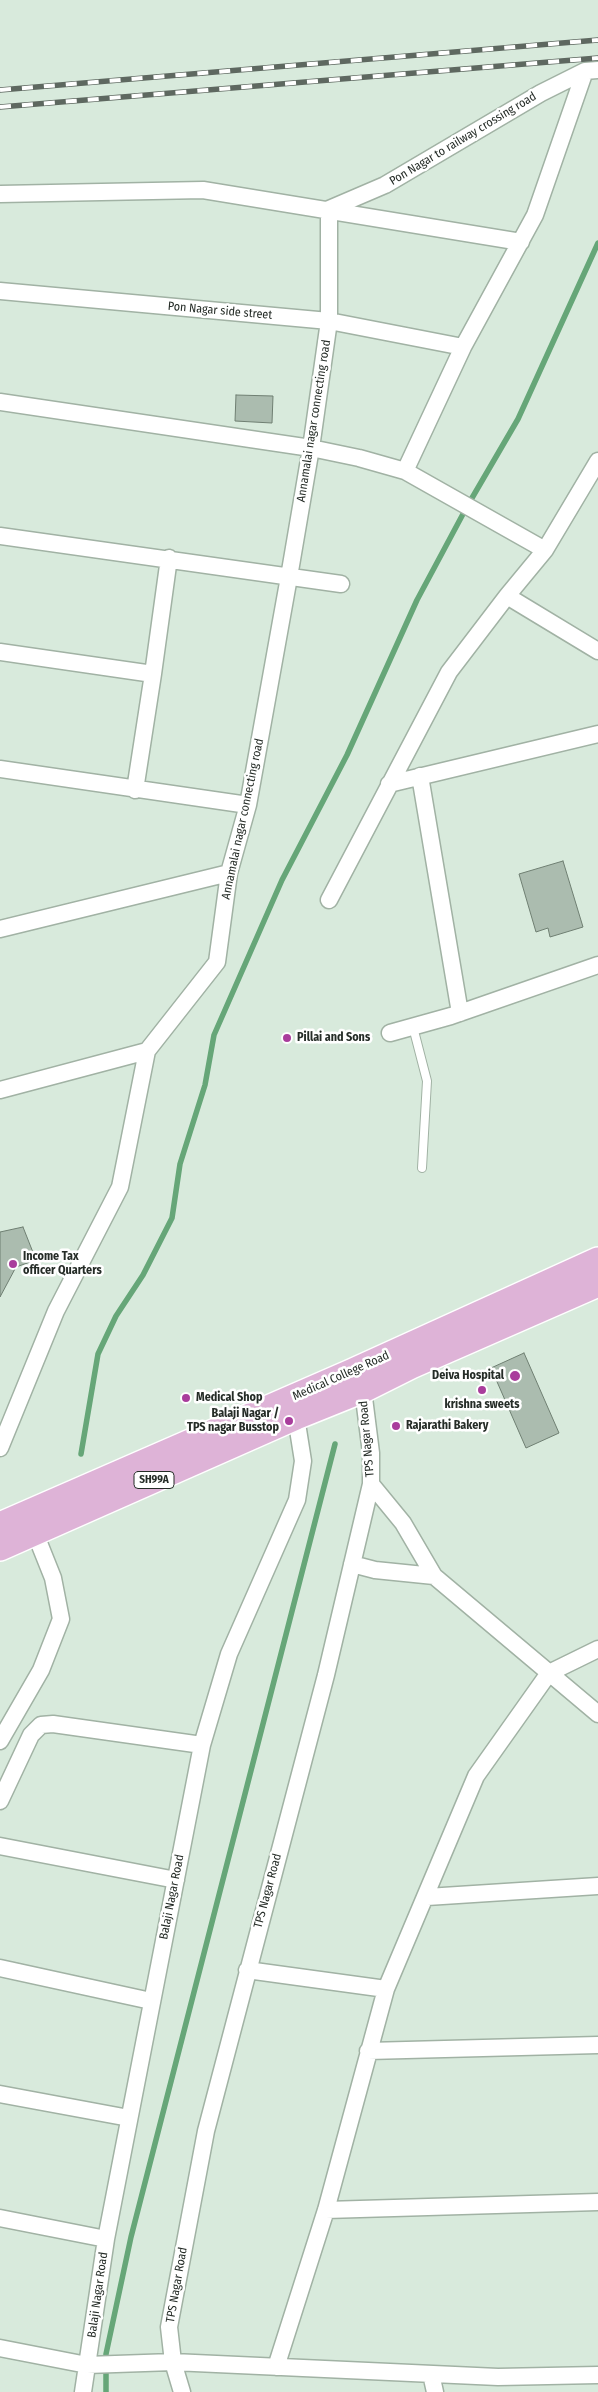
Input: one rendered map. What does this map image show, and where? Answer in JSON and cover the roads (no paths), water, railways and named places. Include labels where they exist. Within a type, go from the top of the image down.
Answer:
[{"type":"main road","name":"Medical College Road","points":[[0,1548],[302,1407],[598,1260]]},
{"type":"main road","name":"Medical College Road","points":[[348,1384],[411,1366],[598,1284]]},
{"type":"main road","name":"Medical College Road","points":[[0,1525],[302,1407]]},
{"type":"street","name":"Pon Nagar to railway crossing road","points":[[329,210],[385,185],[541,93],[592,71]]},
{"type":"street","points":[[405,471],[462,347],[535,215],[592,71]]},
{"type":"street","points":[[0,194],[203,190],[520,242]]},
{"type":"street","points":[[329,210],[329,321]]},
{"type":"street","name":"Pon Nagar side street","points":[[0,291],[329,321],[462,347]]},
{"type":"street","name":"Annamalai nagar connecting road","points":[[0,1448],[56,1311],[120,1187],[147,1051],[217,962],[229,873],[248,805],[289,577],[311,448],[329,321]]},
{"type":"street","points":[[0,402],[311,448],[405,471],[545,550]]},
{"type":"street","points":[[329,900],[449,672],[545,550],[598,461]]},
{"type":"street","points":[[0,536],[169,558],[341,584]]},
{"type":"street","points":[[135,790],[169,558]]},
{"type":"street","points":[[507,596],[598,651]]},
{"type":"street","points":[[0,652],[153,674]]},
{"type":"street","points":[[389,784],[598,734]]},
{"type":"street","points":[[0,769],[248,805]]},
{"type":"street","points":[[420,776],[460,1013]]},
{"type":"street","points":[[0,929],[229,873]]},
{"type":"street","points":[[390,1033],[460,1013],[598,965]]},
{"type":"street","points":[[0,1090],[147,1051]]},
{"type":"street","name":"TPS Nagar Road","points":[[182,2392],[173,2362],[169,2327],[206,2131],[326,1675],[371,1484],[371,1453],[348,1384]]},
{"type":"street","name":"Balaji Nagar Road","points":[[83,2392],[93,2365],[106,2239],[202,1745],[229,1654],[297,1500],[303,1461],[302,1407]]},
{"type":"street","points":[[371,1484],[403,1524],[434,1576],[598,1714]]},
{"type":"street","points":[[0,1741],[40,1670],[61,1619],[53,1578],[35,1533]]},
{"type":"street","points":[[352,1564],[375,1570],[434,1576]]},
{"type":"street","points":[[276,2367],[326,2210],[386,1989],[427,1897],[476,1776],[549,1673],[598,1649]]},
{"type":"street","points":[[0,1801],[31,1735],[40,1725],[53,1724],[202,1745]]},
{"type":"street","points":[[0,1846],[176,1880]]},
{"type":"street","points":[[427,1897],[598,1886]]},
{"type":"street","points":[[0,1968],[151,2002]]},
{"type":"street","points":[[247,1970],[386,1989]]},
{"type":"street","points":[[368,2051],[598,2045]]},
{"type":"street","points":[[0,2094],[129,2118]]},
{"type":"street","points":[[326,2210],[598,2202]]},
{"type":"street","points":[[0,2218],[106,2239]]},
{"type":"street","points":[[0,2348],[93,2365],[173,2362],[498,2377],[598,2375]]},
{"type":"street","points":[[431,2374],[435,2392]]},
{"type":"lane","points":[[413,1027],[427,1081],[422,1168]]},
{"type":"waterway","points":[[472,498],[518,419],[598,243]]},
{"type":"waterway","points":[[81,1454],[98,1354],[116,1316],[143,1275],[172,1218],[180,1164],[205,1085],[214,1035],[282,880],[347,755],[417,600],[463,514]]},
{"type":"waterway","points":[[106,2392],[106,2354],[131,2237],[335,1444]]},
{"type":"railway","points":[[0,90],[598,40]]},
{"type":"railway","points":[[0,107],[598,58]]},
{"type":"place","name":"Pillai and Sons","points":[[287,1038]]},
{"type":"place","name":"Income Tax officer Quarters","points":[[13,1264]]},
{"type":"place","name":"Deiva Hospital","points":[[515,1376]]},
{"type":"place","name":"krishna sweets","points":[[482,1390]]},
{"type":"place","name":"Medical Shop","points":[[186,1398]]},
{"type":"place","name":"Balaji Nagar / TPS nagar Busstop","points":[[289,1421]]},
{"type":"place","name":"Rajarathi Bakery","points":[[396,1426]]}]
